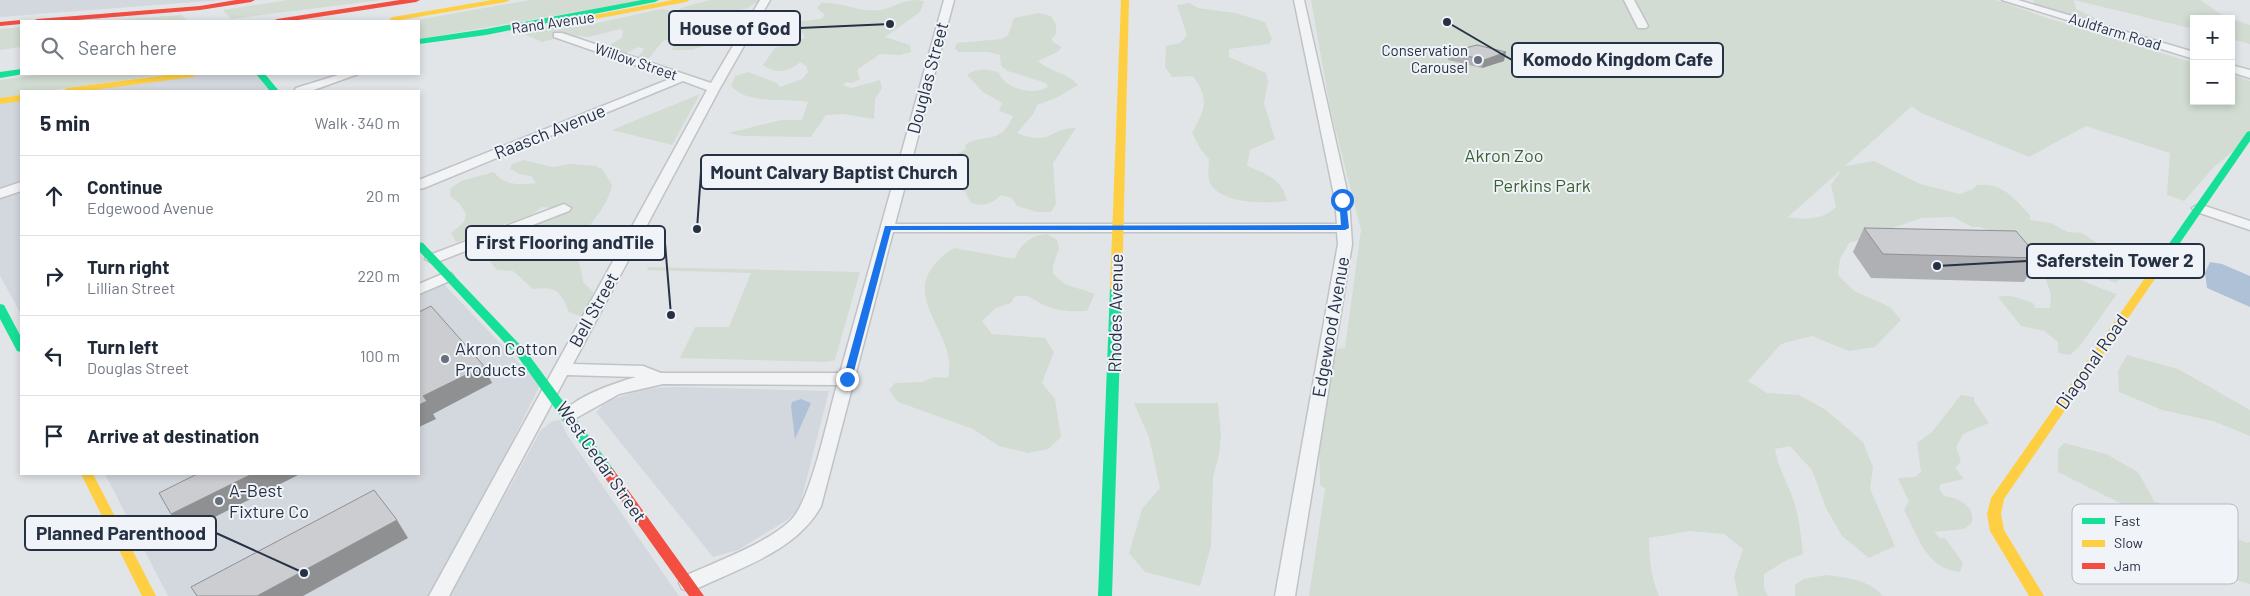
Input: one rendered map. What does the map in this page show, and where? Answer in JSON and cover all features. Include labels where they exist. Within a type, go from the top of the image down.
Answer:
[{"type":"main road","points":[[46,20],[251,0]]},
{"type":"main road","points":[[288,20],[416,0]]},
{"type":"main road","points":[[384,20],[506,0]]},
{"type":"main road","points":[[486,32],[655,0]]},
{"type":"main road","name":"Rand Avenue","points":[[420,42],[578,20],[686,0]]},
{"type":"main road","name":"Rhodes Avenue","points":[[1104,596],[1113,402],[1125,0]]},
{"type":"main road","points":[[196,4],[211,20]]},
{"type":"main road","points":[[0,24],[20,22]]},
{"type":"main road","points":[[0,75],[20,72]]},
{"type":"main road","points":[[74,90],[185,75]]},
{"type":"main road","points":[[261,75],[274,90]]},
{"type":"main road","points":[[0,101],[20,98]]},
{"type":"main road","name":"Diagonal Road","points":[[2036,596],[1997,531],[1993,520],[1998,498],[2250,134]]},
{"type":"main road","name":"West Cedar Street","points":[[420,246],[522,354],[569,416],[585,442],[693,590]]},
{"type":"main road","points":[[0,308],[20,346]]},
{"type":"main road","points":[[88,475],[149,596]]},
{"type":"street","name":"Bell Street","points":[[439,596],[714,88],[765,0]]},
{"type":"street","name":"Douglas Street","points":[[693,590],[797,526],[812,506],[949,0]]},
{"type":"street","name":"Edgewood Avenue","points":[[1285,596],[1345,244],[1342,200],[1299,0]]},
{"type":"street","points":[[1629,0],[1642,26]]},
{"type":"street","name":"Auldfarm Road","points":[[2007,0],[2190,55]]},
{"type":"street","name":"Willow Street","points":[[558,35],[714,88]]},
{"type":"street","points":[[2235,69],[2250,74]]},
{"type":"street","points":[[303,90],[349,75]]},
{"type":"street","name":"Raasch Avenue","points":[[420,185],[682,78]]},
{"type":"street","points":[[0,194],[20,186]]},
{"type":"street","points":[[432,259],[564,208]]},
{"type":"street","points":[[2199,208],[2250,226]]},
{"type":"street","points":[[888,228],[1345,228]]},
{"type":"street","points":[[420,289],[447,276]]},
{"type":"street","points":[[562,369],[643,372],[663,378]]},
{"type":"street","points":[[569,416],[596,396],[636,382],[663,378],[847,379]]},
{"type":"shaded area","points":[[0,0],[222,0],[0,17]]},
{"type":"shaded area","points":[[186,75],[261,75],[274,90],[74,90]]},
{"type":"shaded area","points":[[20,98],[20,186],[0,194],[0,101]]},
{"type":"shaded area","points":[[20,192],[20,312],[0,276],[0,199]]},
{"type":"shaded area","points":[[436,276],[540,385],[492,482],[428,596],[168,596],[106,475],[420,475],[420,284]]},
{"type":"shaded area","points":[[678,387],[829,391],[799,509],[787,520],[738,550],[713,557],[596,412],[607,401],[645,388]]},
{"type":"shaded area","points":[[560,420],[568,436],[679,596],[450,596],[541,430],[553,421]]},
{"type":"green space","points":[[288,0],[381,0],[231,19],[223,10]]},
{"type":"green space","points":[[530,0],[646,0],[420,39],[420,20],[417,20]]},
{"type":"green space","points":[[710,0],[760,0],[746,9],[709,14],[711,18],[698,32],[707,39],[703,46],[692,50],[672,50],[677,40],[667,39],[661,43],[649,58],[638,57],[644,49],[639,47],[624,54],[604,48],[622,38],[623,31],[620,29],[589,37],[567,35],[542,42],[524,34],[540,27],[579,27],[661,9],[676,11]]},
{"type":"green space","points":[[914,0],[924,1],[920,12],[885,37],[910,45],[911,52],[900,55],[880,54],[857,70],[860,79],[852,83],[846,82],[843,85],[851,88],[880,80],[882,88],[875,99],[874,119],[843,114],[826,115],[811,137],[742,136],[728,133],[782,120],[802,120],[808,102],[767,100],[747,96],[731,86],[735,76],[748,72],[777,83],[780,87],[802,79],[808,72],[806,66],[800,62],[791,68],[781,71],[772,70],[763,65],[775,48],[805,38],[803,33],[793,30],[792,27],[795,22],[821,19],[825,15],[817,8],[821,3],[857,9],[880,10]]},
{"type":"green space","name":"Perkins Park","points":[[1311,0],[1996,0],[2050,19],[2190,62],[2190,105],[2235,105],[2235,75],[2250,81],[2250,134],[2245,141],[2214,167],[2184,201],[2167,195],[2170,153],[2086,126],[2029,157],[1921,113],[1912,106],[1845,166],[1874,161],[1920,184],[1960,194],[1973,189],[1977,185],[1994,186],[2013,197],[2030,215],[2030,220],[2051,223],[2068,232],[2082,233],[2097,243],[2121,250],[2132,266],[2116,283],[1980,227],[1972,227],[1953,217],[1921,218],[1849,243],[1840,259],[1838,275],[1854,291],[1890,307],[1901,320],[1875,347],[1849,351],[1812,336],[1781,344],[1748,381],[1767,393],[1799,395],[1826,410],[1863,442],[1873,467],[1870,489],[1895,546],[1869,558],[1842,536],[1826,508],[1812,470],[1790,446],[1775,449],[1796,510],[1803,554],[1787,560],[1764,574],[1764,588],[1768,596],[1738,596],[1734,577],[1743,549],[1724,534],[1689,531],[1649,538],[1651,567],[1659,596],[1309,596],[1325,489],[1320,485],[1319,441],[1333,358],[1337,349],[1345,348],[1361,230],[1330,108]],"holes":[[[1842,169],[1831,185],[1836,207],[1820,217],[1802,219],[1788,217]]]},
{"type":"green space","points":[[2033,0],[2074,0],[2076,9],[2111,26],[2035,4]]},
{"type":"green space","points":[[2074,0],[2200,0],[2222,15],[2190,15],[2190,28]]},
{"type":"green space","points":[[1189,3],[1198,8],[1235,13],[1265,22],[1272,39],[1269,44],[1229,49],[1229,57],[1266,73],[1268,82],[1264,103],[1275,139],[1250,150],[1247,166],[1277,182],[1287,201],[1256,202],[1234,199],[1216,190],[1209,181],[1209,159],[1201,150],[1192,133],[1203,111],[1204,98],[1202,92],[1193,76],[1172,77],[1165,67],[1166,46],[1180,43],[1187,35],[1177,5]]},
{"type":"green space","points":[[1039,13],[1051,16],[1056,25],[1056,34],[1051,40],[1061,47],[1059,51],[1038,61],[1048,68],[1069,77],[1078,85],[1058,97],[1037,105],[1034,113],[1017,133],[1028,137],[1044,138],[1060,131],[1076,128],[1053,163],[1056,204],[1051,212],[1037,212],[1017,206],[1012,198],[1001,195],[988,204],[971,203],[950,164],[952,156],[965,150],[966,144],[998,135],[1008,125],[1013,116],[999,111],[1002,103],[983,92],[967,75],[979,70],[991,70],[999,73],[1002,79],[1013,87],[1035,91],[1048,87],[1046,83],[1008,71],[1001,66],[1000,55],[988,52],[958,52],[955,48],[957,43],[1002,39],[1008,35],[1014,18]]},
{"type":"green space","points":[[181,15],[187,20],[114,20]]},
{"type":"green space","points":[[2235,20],[2250,25],[2250,44],[2235,40]]},
{"type":"green space","points":[[20,27],[20,47],[0,50],[0,29]]},
{"type":"green space","points":[[37,75],[163,75],[54,90],[20,90],[20,95],[0,98],[0,80]]},
{"type":"green space","points":[[700,94],[672,145],[612,130]]},
{"type":"green space","points":[[523,160],[553,167],[570,164],[596,166],[602,169],[612,185],[605,204],[584,235],[581,244],[579,259],[583,282],[593,292],[590,307],[580,316],[569,312],[563,299],[557,292],[547,288],[533,289],[513,271],[497,270],[489,258],[491,243],[555,218],[556,208],[542,207],[525,217],[456,242],[451,233],[464,222],[466,214],[460,204],[450,196],[451,188],[461,181],[494,172],[498,177],[513,184],[536,183],[531,176],[519,174],[510,169],[512,164]]},
{"type":"green space","points":[[1047,234],[1057,240],[1059,248],[1053,266],[1053,274],[1065,284],[1095,294],[1087,311],[1059,310],[1044,305],[1028,296],[1020,296],[1014,297],[1011,303],[996,308],[982,321],[992,334],[1045,338],[1054,352],[1042,383],[1055,399],[1061,437],[1048,449],[1028,453],[999,446],[973,429],[898,402],[889,390],[895,383],[922,382],[934,377],[948,378],[949,360],[925,295],[926,280],[935,264],[954,248],[1015,259],[1019,249],[1026,242],[1036,236]]},
{"type":"green space","points":[[2041,263],[2117,294],[2079,347],[2070,355],[2058,353],[2058,342],[2044,331],[2021,326],[1998,297],[2012,296],[2033,303],[2035,308],[2050,308],[2051,295]]},
{"type":"green space","points":[[648,267],[860,272],[835,360],[827,362],[680,358],[695,327],[729,327],[751,273],[647,270]]},
{"type":"green space","points":[[2127,355],[2178,369],[2250,410],[2250,436],[2213,421],[2162,410],[2119,392],[2118,371]]},
{"type":"green space","points":[[1961,395],[1974,397],[1974,401],[1989,423],[1963,434],[1956,447],[1961,462],[1955,468],[1964,479],[1941,484],[1939,488],[1944,496],[1960,501],[1971,511],[1972,523],[1964,529],[1934,532],[1940,538],[1945,538],[1963,563],[1960,572],[1948,570],[1939,565],[1925,550],[1904,510],[1909,502],[1898,478],[1915,477],[1921,472],[1917,443],[1932,432]]},
{"type":"green space","points":[[1134,403],[1218,403],[1221,435],[1219,455],[1213,477],[1211,546],[1200,586],[1145,572],[1129,553],[1142,509],[1160,488],[1149,437]]},
{"type":"green space","points":[[2064,443],[2106,454],[2138,472],[2154,501],[2161,504],[2121,504],[2058,472],[2058,450]]},
{"type":"green space","points":[[2238,539],[2247,543],[2250,542],[2250,584],[2238,581]]},
{"type":"green space","points":[[1826,575],[1849,578],[1864,583],[1871,586],[1882,596],[1795,596],[1795,585],[1804,579]]},
{"type":"water","points":[[2210,262],[2222,264],[2250,276],[2250,307],[2207,288],[2205,273]]},
{"type":"water","points":[[801,399],[811,403],[795,439],[791,406],[792,402]]},
{"type":"building","points":[[1477,45],[1506,52],[1484,60],[1450,52]]},
{"type":"building","points":[[1864,228],[2016,231],[2039,258],[1883,254]]},
{"type":"building","name":"Akron Cotton Products","points":[[431,306],[484,366],[423,396],[427,401],[420,404],[420,312]]},
{"type":"building","points":[[195,475],[250,475],[171,514],[159,493]]},
{"type":"building","points":[[374,490],[397,520],[257,596],[197,596],[191,587]]},
{"type":"traffic: fast","points":[[486,32],[655,0]]},
{"type":"traffic: fast","points":[[420,42],[486,32]]},
{"type":"traffic: fast","points":[[0,75],[20,72]]},
{"type":"traffic: fast","points":[[261,75],[274,90]]},
{"type":"traffic: fast","points":[[2156,270],[2250,134]]},
{"type":"traffic: fast","points":[[420,246],[522,354],[608,472]]},
{"type":"traffic: fast","points":[[1105,596],[1116,289]]},
{"type":"traffic: fast","points":[[0,308],[20,346]]},
{"type":"traffic: slow","points":[[393,19],[506,0]]},
{"type":"traffic: slow","points":[[563,23],[686,0]]},
{"type":"traffic: slow","points":[[1116,289],[1125,0]]},
{"type":"traffic: slow","points":[[74,90],[186,75]]},
{"type":"traffic: slow","points":[[0,101],[20,98]]},
{"type":"traffic: slow","points":[[2037,596],[1997,531],[1994,514],[1998,498],[2156,270]]},
{"type":"traffic: slow","points":[[88,475],[149,596]]},
{"type":"traffic: jam","points":[[50,20],[200,8],[251,0]]},
{"type":"traffic: jam","points":[[284,20],[416,0]]},
{"type":"traffic: jam","points":[[0,24],[20,22]]},
{"type":"traffic: jam","points":[[608,472],[697,596]]},
{"type":"place","name":"Komodo Kingdom Cafe","points":[[1447,22]]},
{"type":"place","name":"House of God","points":[[890,24]]},
{"type":"place","name":"Conservation Carousel","points":[[1478,60]]},
{"type":"place","name":"Mount Calvary Baptist Church","points":[[697,229]]},
{"type":"place","name":"Saferstein Tower 2","points":[[1937,266]]},
{"type":"place","name":"First Flooring andTile","points":[[671,315]]},
{"type":"place","name":"Akron Cotton Products","points":[[445,359]]},
{"type":"place","name":"A-Best Fixture Co","points":[[219,501]]},
{"type":"place","name":"Planned Parenthood","points":[[304,573]]},
{"type":"route","points":[[847,379],[888,228],[1345,228],[1342,200]]},
{"type":"park label","name":"Akron Zoo","points":[[1504,156]]}]
